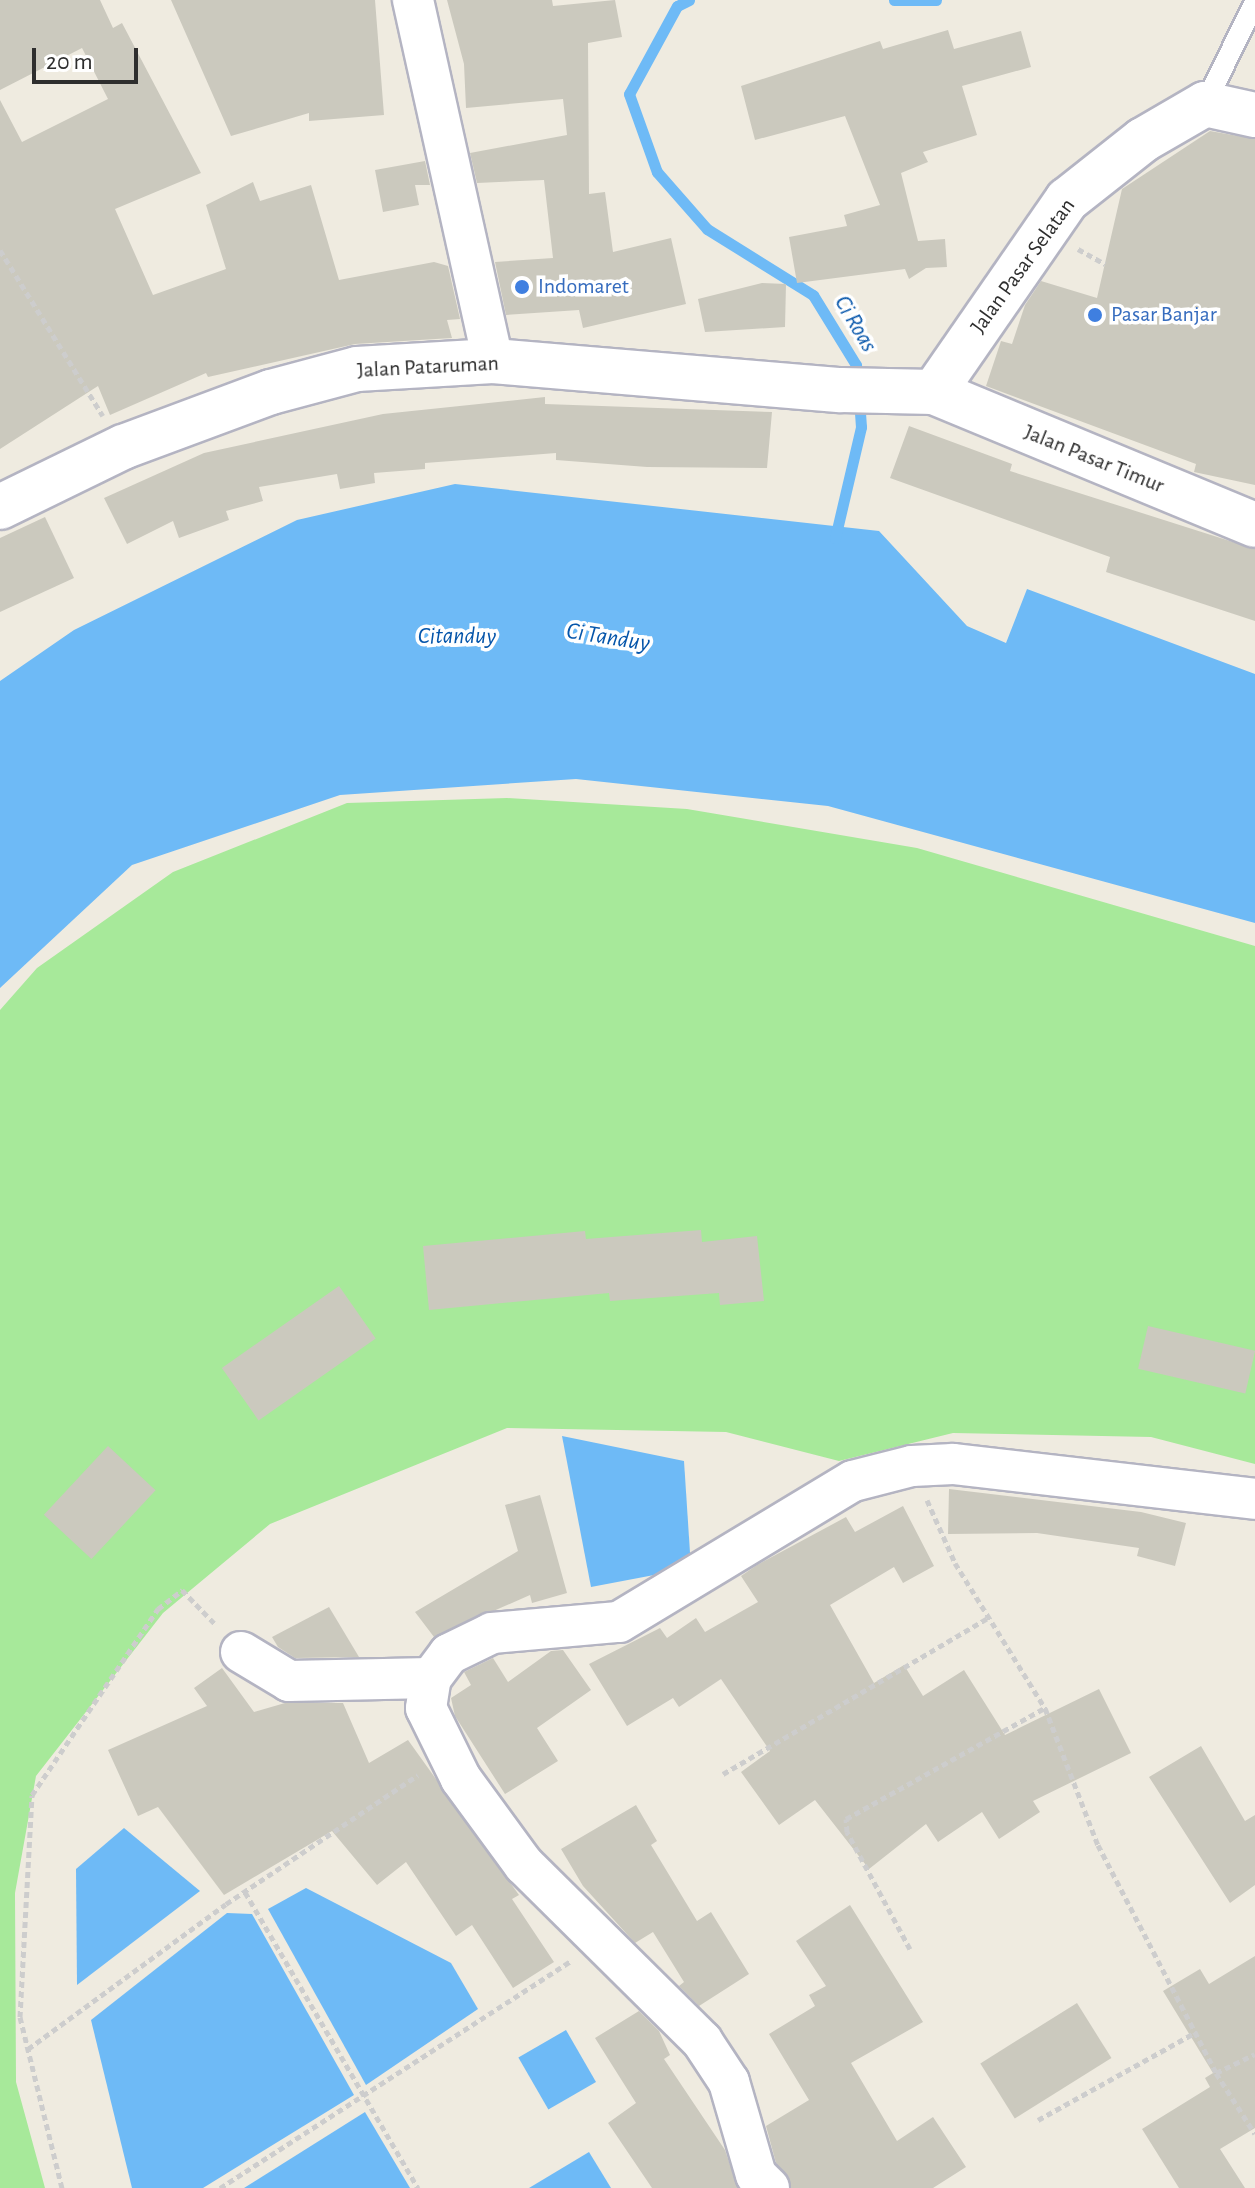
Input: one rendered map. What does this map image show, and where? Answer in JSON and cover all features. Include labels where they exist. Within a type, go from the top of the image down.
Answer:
[{"type":"street","points":[[413,0],[493,361]]},
{"type":"street","points":[[1205,104],[1255,115]]},
{"type":"street","name":"Jalan Pasar Selatan","points":[[934,392],[1067,200],[1143,140],[1205,104]]},
{"type":"street","name":"Jalan Pataruman","points":[[0,507],[123,447],[271,392],[357,369],[493,361],[861,391],[934,392]]},
{"type":"street","name":"Jalan Pasar Timur","points":[[934,392],[1255,525]]},
{"type":"street","points":[[769,2188],[756,2175],[729,2082],[702,2041],[599,1943],[524,1865],[449,1754],[426,1708],[431,1678],[449,1654],[492,1633],[619,1622],[853,1481],[912,1466],[953,1464],[1255,1499]]},
{"type":"street","points":[[241,1652],[289,1681],[431,1678]]},
{"type":"lane","points":[[1205,104],[1255,2]]},
{"type":"path","points":[[0,250],[123,447]]},
{"type":"path","points":[[912,1466],[955,1563],[1045,1708],[1098,1845],[1194,2033],[1255,2134]]},
{"type":"path","points":[[62,2188],[20,2017],[32,1795],[158,1609],[182,1590],[241,1652]]},
{"type":"path","points":[[723,1774],[990,1617]]},
{"type":"path","points":[[910,1949],[847,1832],[846,1819],[1045,1708]]},
{"type":"path","points":[[28,2049],[245,1892],[449,1754]]},
{"type":"path","points":[[245,1892],[418,2188]]},
{"type":"path","points":[[220,2188],[599,1943]]},
{"type":"path","points":[[1038,2120],[1194,2033]]},
{"type":"path","points":[[1216,2073],[1255,2054]]},
{"type":"green space","points":[[507,798],[687,809],[917,848],[1255,946],[1255,1464],[1151,1437],[953,1433],[839,1461],[726,1432],[507,1428],[270,1524],[163,1613],[36,1776],[15,1893],[16,2082],[45,2188],[0,2188],[0,1010],[37,968],[173,872],[347,803]]},
{"type":"water","name":"Citanduy","points":[[455,484],[879,531],[967,626],[1006,643],[1027,589],[1255,674],[1255,923],[828,806],[576,779],[340,795],[132,865],[0,988],[0,681],[74,630],[297,520]]},
{"type":"water","points":[[562,1436],[684,1461],[691,1568],[591,1587]]},
{"type":"water","points":[[124,1828],[200,1891],[77,1985],[76,1869]]},
{"type":"water","points":[[306,1888],[451,1963],[478,2009],[366,2085],[268,1909]]},
{"type":"water","points":[[227,1913],[252,1914],[354,2095],[203,2188],[132,2188],[91,2020]]},
{"type":"water","points":[[566,2030],[596,2082],[548,2109],[518,2058]]},
{"type":"water","points":[[365,2112],[410,2188],[244,2188]]},
{"type":"water","points":[[589,2152],[611,2188],[529,2188]]},
{"type":"building","points":[[0,0],[100,0],[113,28],[122,23],[201,173],[115,209],[153,295],[226,269],[206,205],[253,182],[260,201],[311,185],[339,280],[434,262],[448,266],[460,319],[447,320],[452,338],[355,344],[208,377],[206,373],[110,415],[98,386],[0,449],[0,100],[22,142],[108,99],[82,48],[0,90]]},
{"type":"building","points":[[171,0],[375,0],[384,115],[309,121],[309,113],[231,136]]},
{"type":"building","points":[[447,0],[552,0],[553,6],[615,0],[622,37],[588,43],[589,194],[605,192],[613,252],[671,238],[686,304],[583,328],[579,310],[506,315],[495,262],[553,258],[544,180],[477,183],[470,153],[567,135],[563,99],[466,108],[464,64]]},
{"type":"building","points":[[948,30],[954,49],[1021,31],[1031,67],[962,86],[977,135],[923,152],[928,162],[901,173],[918,241],[945,239],[947,267],[926,268],[909,279],[905,269],[797,283],[789,237],[847,226],[844,215],[880,205],[845,116],[755,140],[741,86],[880,41],[883,49]]},
{"type":"building","points":[[1210,131],[1255,139],[1255,485],[1194,472],[1196,464],[986,386],[1001,341],[1012,344],[1025,305],[1041,281],[1097,298],[1122,189]]},
{"type":"building","points":[[425,161],[430,185],[415,185],[419,205],[383,212],[375,170]]},
{"type":"building","points":[[762,283],[786,284],[785,327],[705,332],[698,299]]},
{"type":"building","points":[[545,397],[545,404],[772,412],[767,468],[647,467],[556,460],[556,453],[425,463],[425,469],[374,473],[375,483],[340,489],[337,474],[259,487],[263,501],[226,511],[229,520],[179,538],[173,521],[127,544],[104,498],[204,453],[383,414]]},
{"type":"building","points":[[909,426],[1012,464],[1010,471],[1255,549],[1255,621],[1106,572],[1110,557],[890,478]]},
{"type":"building","points":[[45,517],[74,578],[0,612],[0,538]]},
{"type":"building","points":[[701,1230],[702,1242],[757,1236],[764,1301],[720,1305],[719,1293],[610,1301],[609,1293],[429,1310],[423,1246],[585,1231],[586,1239]]},
{"type":"building","points":[[339,1286],[376,1338],[259,1420],[222,1368]]},
{"type":"building","points":[[1148,1326],[1255,1351],[1245,1394],[1138,1369]]},
{"type":"building","points":[[108,1446],[156,1490],[91,1559],[44,1515]]},
{"type":"building","points":[[949,1489],[1141,1512],[1186,1523],[1175,1566],[1137,1556],[1139,1548],[1037,1533],[948,1534]]},
{"type":"building","points":[[540,1495],[567,1593],[532,1603],[530,1595],[434,1637],[415,1612],[518,1551],[505,1505]]},
{"type":"building","points":[[903,1506],[934,1566],[903,1583],[894,1567],[830,1605],[874,1683],[904,1665],[923,1696],[964,1670],[1005,1735],[1099,1689],[1131,1753],[1033,1801],[1040,1812],[999,1839],[982,1812],[938,1842],[926,1824],[869,1869],[815,1800],[779,1825],[741,1772],[770,1751],[721,1679],[679,1707],[673,1698],[627,1726],[589,1664],[660,1628],[667,1638],[696,1618],[705,1632],[758,1602],[741,1576],[757,1565],[846,1517],[855,1532]]},
{"type":"building","points":[[329,1607],[359,1657],[295,1658],[278,1647],[272,1637]]},
{"type":"building","points":[[563,1650],[591,1690],[537,1728],[558,1761],[505,1794],[455,1716],[451,1698],[471,1685],[464,1672],[493,1658],[508,1682],[551,1651]]},
{"type":"building","points":[[222,1668],[254,1712],[285,1703],[343,1703],[369,1763],[408,1740],[519,1895],[512,1899],[554,1962],[513,1988],[472,1925],[456,1936],[406,1862],[377,1885],[332,1831],[224,1895],[158,1807],[138,1816],[108,1750],[207,1706],[194,1688]]},
{"type":"building","points":[[1201,1746],[1245,1821],[1255,1815],[1255,1885],[1230,1903],[1149,1777]]},
{"type":"building","points":[[636,1805],[657,1841],[651,1845],[697,1921],[711,1912],[749,1974],[699,2006],[679,1986],[684,1982],[653,1932],[635,1943],[583,1886],[561,1849]]},
{"type":"building","points":[[850,1905],[923,2022],[851,2063],[897,2141],[933,2117],[966,2167],[933,2188],[791,2188],[776,2163],[766,2126],[809,2100],[769,2034],[815,2006],[809,1995],[826,1986],[796,1941]]},
{"type":"building","points":[[1255,1956],[1255,2128],[1220,2149],[1245,2188],[1179,2188],[1142,2129],[1210,2087],[1205,2078],[1213,2073],[1163,1991],[1200,1969],[1209,1984]]},
{"type":"building","points":[[1077,2003],[1111,2058],[1015,2119],[980,2063]]},
{"type":"building","points":[[639,2011],[659,2031],[670,2055],[664,2059],[725,2150],[738,2188],[652,2188],[608,2123],[636,2103],[595,2038]]},
{"type":"waterway","name":"Ci Roas","points":[[689,0],[677,6],[629,94],[657,172],[707,229],[813,295],[856,365],[858,381]]},
{"type":"waterway","name":"Ci Roas","points":[[894,0],[936,0]]},
{"type":"waterway","name":"Ci Roas","points":[[835,538],[861,427],[859,399]]},
{"type":"place","name":"Indomaret","points":[[522,287]]},
{"type":"place","name":"Pasar Banjar","points":[[1095,315]]},
{"type":"water label","name":"Ci Tanduy","points":[[608,638]]}]
